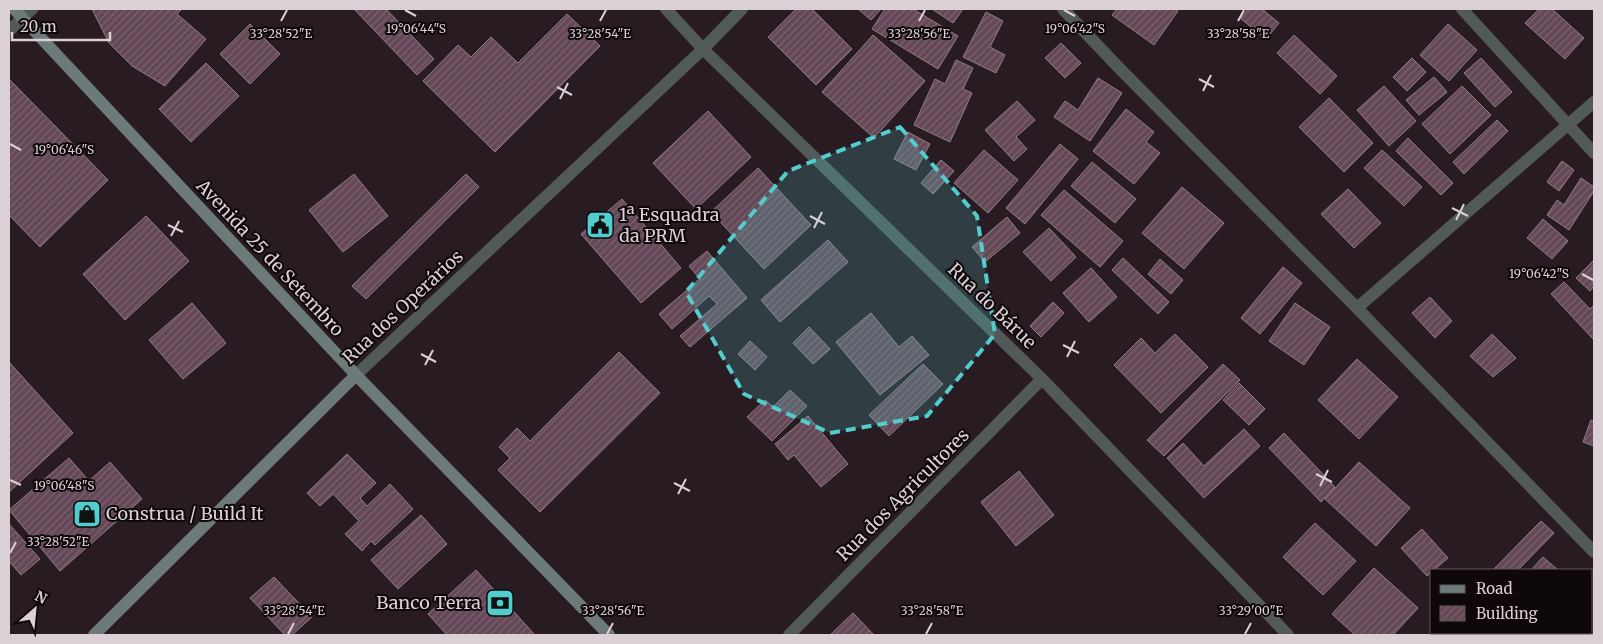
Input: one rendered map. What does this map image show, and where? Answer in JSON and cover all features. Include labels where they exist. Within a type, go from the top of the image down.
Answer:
[{"type":"street","name":"Rua do Bárue","points":[[666,9],[703,49],[1042,379],[1288,635]]},
{"type":"street","name":"Rua dos Operários","points":[[94,635],[356,375],[703,49],[742,9]]},
{"type":"street","points":[[1064,9],[1122,71],[1357,308],[1594,552]]},
{"type":"street","points":[[1462,9],[1594,153]]},
{"type":"street","points":[[9,31],[23,12]]},
{"type":"street","name":"Avenida 25 de Setembro","points":[[23,12],[356,375],[608,635]]},
{"type":"street","points":[[1357,308],[1594,102]]},
{"type":"street","name":"Rua dos Agricultores","points":[[789,635],[1042,379]]},
{"type":"highlighted area","points":[[900,127],[977,216],[995,334],[927,416],[830,433],[744,394],[686,292],[788,171]]},
{"type":"building","points":[[92,9],[182,9],[177,14],[206,39],[165,86],[132,66],[109,43]]},
{"type":"building","points":[[354,9],[386,9],[434,59],[417,75]]},
{"type":"building","points":[[796,9],[812,9],[852,49],[816,85],[768,37]]},
{"type":"building","points":[[858,9],[881,9],[871,20]]},
{"type":"building","points":[[885,9],[913,9],[958,36],[938,69],[872,29]]},
{"type":"building","points":[[932,9],[963,9],[953,23]]},
{"type":"building","points":[[1117,9],[1175,9],[1178,11],[1154,45],[1112,15]]},
{"type":"building","points":[[1248,9],[1262,9],[1279,23],[1266,39],[1240,18]]},
{"type":"building","points":[[1539,9],[1552,9],[1584,38],[1565,59],[1525,23]]},
{"type":"building","points":[[986,12],[1003,21],[990,47],[1005,55],[996,73],[963,57]]},
{"type":"building","points":[[567,14],[600,46],[495,152],[423,81],[458,45],[471,57],[491,37],[518,63]]},
{"type":"building","points":[[250,24],[280,54],[250,84],[220,54]]},
{"type":"building","points":[[1448,24],[1477,50],[1449,81],[1420,55]]},
{"type":"building","points":[[873,35],[925,81],[874,138],[822,92]]},
{"type":"building","points":[[1294,35],[1337,76],[1320,94],[1277,53]]},
{"type":"building","points":[[1061,43],[1081,63],[1065,78],[1045,58]]},
{"type":"building","points":[[1412,58],[1426,72],[1407,91],[1393,77]]},
{"type":"building","points":[[1481,58],[1512,92],[1495,107],[1464,73]]},
{"type":"building","points":[[956,60],[973,68],[963,89],[972,93],[950,142],[914,125],[935,79],[945,84]]},
{"type":"building","points":[[206,63],[239,96],[191,142],[159,109]]},
{"type":"building","points":[[1434,77],[1447,92],[1419,115],[1406,100]]},
{"type":"building","points":[[1098,78],[1122,93],[1090,141],[1054,117],[1065,101],[1078,110]]},
{"type":"building","points":[[9,79],[108,180],[40,247],[9,215]]},
{"type":"building","points":[[1384,86],[1416,121],[1389,146],[1357,110]]},
{"type":"building","points":[[1462,86],[1491,115],[1450,154],[1422,124]]},
{"type":"building","points":[[1329,98],[1373,143],[1344,172],[1299,127]]},
{"type":"building","points":[[1017,101],[1035,120],[1016,137],[1027,149],[1014,161],[985,130]]},
{"type":"building","points":[[1126,109],[1154,132],[1146,142],[1160,153],[1134,184],[1093,151]]},
{"type":"building","points":[[708,111],[751,157],[696,209],[653,163]]},
{"type":"building","points":[[1497,120],[1508,131],[1464,174],[1453,162]]},
{"type":"building","points":[[908,132],[930,144],[916,170],[894,159]]},
{"type":"building","points":[[1408,138],[1453,183],[1441,195],[1396,151]]},
{"type":"building","points":[[1060,144],[1078,159],[1025,224],[1006,208]]},
{"type":"building","points":[[984,150],[1018,180],[988,213],[954,183]]},
{"type":"building","points":[[1382,150],[1422,187],[1404,206],[1364,168]]},
{"type":"building","points":[[941,160],[954,171],[933,194],[921,183]]},
{"type":"building","points":[[1562,161],[1574,170],[1559,191],[1547,182]]},
{"type":"building","points":[[1092,162],[1136,199],[1115,223],[1071,186]]},
{"type":"building","points":[[758,168],[811,225],[764,269],[711,212]]},
{"type":"building","points":[[354,174],[388,216],[343,252],[309,210]]},
{"type":"building","points":[[466,174],[479,187],[366,299],[352,286]]},
{"type":"building","points":[[1581,178],[1594,187],[1594,191],[1569,230],[1547,215],[1557,200],[1564,205]]},
{"type":"building","points":[[1182,187],[1224,223],[1184,269],[1142,233]]},
{"type":"building","points":[[1348,189],[1381,223],[1354,248],[1321,214]]},
{"type":"building","points":[[1064,190],[1123,241],[1100,267],[1041,215]]},
{"type":"building","points":[[622,199],[681,268],[641,303],[581,234]]},
{"type":"building","points":[[146,216],[189,261],[125,320],[83,274]]},
{"type":"building","points":[[1007,217],[1020,233],[985,262],[972,247]]},
{"type":"building","points":[[1543,219],[1568,241],[1552,259],[1527,238]]},
{"type":"building","points":[[1049,228],[1076,257],[1051,281],[1023,252]]},
{"type":"building","points":[[828,240],[848,262],[780,322],[761,300]]},
{"type":"building","points":[[707,251],[747,298],[690,347],[680,336],[717,304],[709,296],[672,329],[659,314],[700,279],[689,266]]},
{"type":"building","points":[[1123,258],[1169,302],[1158,314],[1112,270]]},
{"type":"building","points":[[1160,259],[1183,280],[1171,294],[1148,274]]},
{"type":"building","points":[[1594,260],[1594,286],[1590,291],[1576,278]]},
{"type":"building","points":[[1283,267],[1302,283],[1260,334],[1241,318]]},
{"type":"building","points":[[1091,268],[1117,297],[1089,322],[1063,293]]},
{"type":"building","points":[[1564,282],[1590,309],[1594,305],[1594,340],[1551,294]]},
{"type":"building","points":[[1430,297],[1452,321],[1435,338],[1412,313]]},
{"type":"building","points":[[1053,302],[1064,313],[1041,337],[1030,326]]},
{"type":"building","points":[[192,303],[226,343],[183,379],[149,340]]},
{"type":"building","points":[[1295,303],[1330,327],[1304,365],[1269,341]]},
{"type":"building","points":[[871,313],[899,347],[912,336],[929,355],[880,395],[836,342]]},
{"type":"building","points":[[809,327],[830,349],[813,364],[793,343]]},
{"type":"building","points":[[1175,334],[1208,367],[1161,413],[1114,365],[1141,338],[1155,353]]},
{"type":"building","points":[[1492,334],[1516,358],[1493,377],[1470,356]]},
{"type":"building","points":[[750,341],[767,357],[755,370],[738,354]]},
{"type":"building","points":[[619,352],[660,393],[540,512],[498,470],[510,458],[499,447],[517,428],[530,441]]},
{"type":"building","points":[[1357,359],[1398,397],[1359,439],[1318,400]]},
{"type":"building","points":[[9,362],[73,433],[9,492]]},
{"type":"building","points":[[923,364],[943,384],[889,436],[869,415]]},
{"type":"building","points":[[1223,364],[1240,380],[1164,456],[1147,440]]},
{"type":"building","points":[[1239,383],[1265,409],[1249,425],[1223,400]]},
{"type":"building","points":[[790,390],[807,406],[772,441],[747,417],[765,400],[773,407]]},
{"type":"building","points":[[808,416],[848,464],[821,487],[794,455],[788,460],[775,444]]},
{"type":"building","points":[[1591,420],[1594,421],[1594,446],[1583,442]]},
{"type":"building","points":[[1244,429],[1260,446],[1204,498],[1167,458],[1183,443],[1204,466]]},
{"type":"building","points":[[1284,433],[1335,487],[1321,502],[1269,448]]},
{"type":"building","points":[[347,454],[376,483],[360,498],[367,506],[390,484],[413,509],[375,545],[371,541],[362,551],[345,534],[359,521],[333,494],[320,506],[307,493]]},
{"type":"building","points":[[69,458],[89,481],[110,462],[142,499],[60,571],[9,510]]},
{"type":"building","points":[[1359,462],[1410,508],[1376,546],[1325,499]]},
{"type":"building","points":[[1019,471],[1054,515],[1016,546],[981,502]]},
{"type":"building","points":[[421,515],[447,544],[398,589],[371,560]]},
{"type":"building","points":[[1541,521],[1554,533],[1519,569],[1494,569]]},
{"type":"building","points":[[1315,523],[1356,561],[1323,595],[1283,557]]},
{"type":"building","points":[[9,524],[40,559],[21,575],[9,561]]},
{"type":"building","points":[[1422,529],[1448,558],[1435,569],[1430,569],[1430,573],[1427,576],[1401,548]]},
{"type":"building","points":[[1543,557],[1557,569],[1532,569]]},
{"type":"building","points":[[1374,568],[1418,608],[1393,635],[1355,635],[1332,614]]},
{"type":"building","points":[[476,570],[535,635],[447,635],[428,614]]},
{"type":"building","points":[[274,577],[312,617],[292,635],[285,635],[250,598]]},
{"type":"building","points":[[853,613],[874,635],[830,635]]},
{"type":"building","points":[[1456,634],[1457,635],[1430,635]]},
{"type":"building","points":[[1472,634],[1513,635],[1473,635]]},
{"type":"place","name":"1ª Esquadra da PRM","points":[[600,225]]},
{"type":"place","name":"Construa / Build It","points":[[87,514]]},
{"type":"place","name":"Banco Terra","points":[[500,603]]}]
